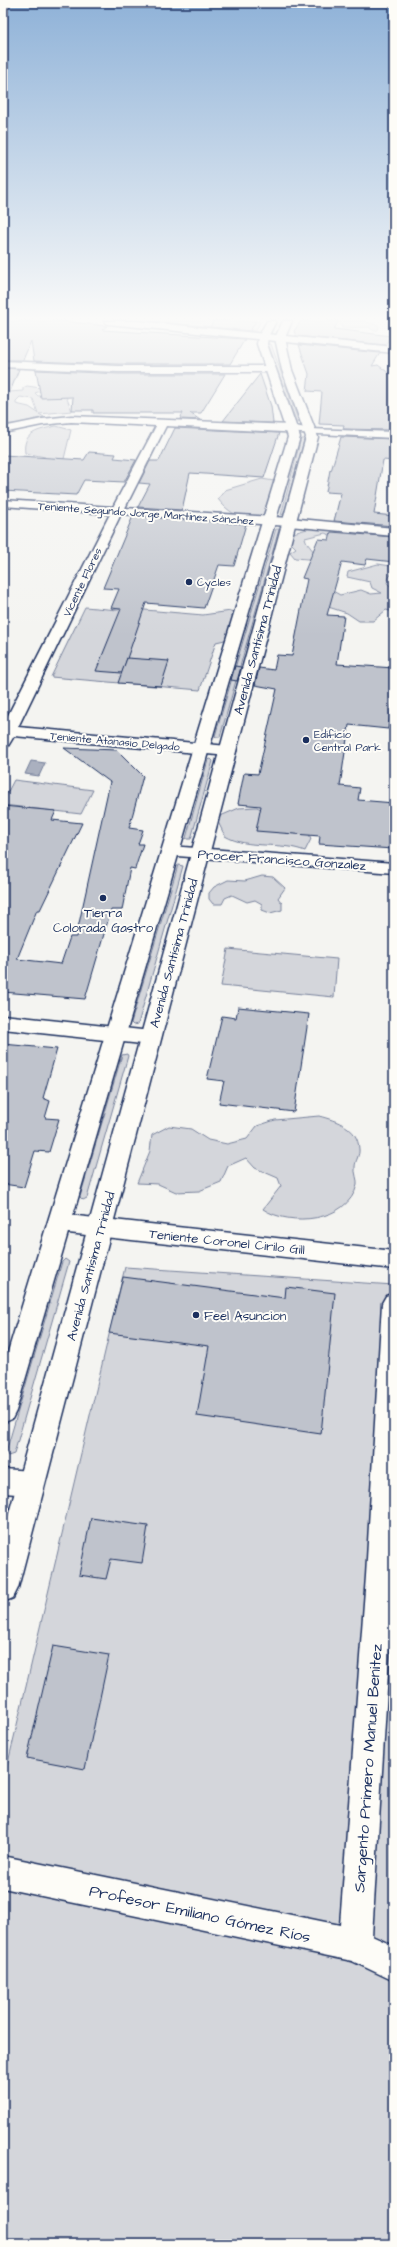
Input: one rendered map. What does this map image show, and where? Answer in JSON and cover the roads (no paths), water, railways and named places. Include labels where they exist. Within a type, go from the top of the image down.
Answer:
[{"type":"main road","name":"Avenida Santísima Trinidad","points":[[3,1588],[312,437],[308,426]]},
{"type":"main road","name":"Avenida Santísima Trinidad","points":[[3,1411],[294,437],[291,428]]},
{"type":"street","points":[[3,430],[25,426]]},
{"type":"street","name":"Vicente Flores","points":[[5,735],[117,511],[162,426]]},
{"type":"street","points":[[246,426],[291,428],[310,432],[394,435]]},
{"type":"street","name":"Teniente Segundo Jorge Martinez Sánchez","points":[[3,504],[289,522],[394,532]]},
{"type":"street","name":"Teniente Atanasio Delgado","points":[[5,735],[228,750]]},
{"type":"street","name":"Procer Francisco Gonzalez","points":[[170,851],[200,852],[394,868]]},
{"type":"street","points":[[3,1022],[151,1038]]},
{"type":"street","name":"Teniente Coronel Cirilo Gill","points":[[59,1223],[100,1226],[394,1260]]},
{"type":"street","name":"Sargento Primero Manuel Benitez","points":[[355,1945],[387,1577],[394,1303]]},
{"type":"street","points":[[3,1481],[31,1483]]},
{"type":"street","name":"Profesor Emiliano Gómez Ríos","points":[[3,1872],[355,1945],[394,1964]]},
{"type":"water","points":[[31,761],[45,763],[39,776],[25,774]]},
{"type":"place","name":"Cycles","points":[[189,582]]},
{"type":"place","name":"Edificio Central Park","points":[[306,740]]},
{"type":"place","name":"Tierra Colorada Gastro","points":[[103,898]]},
{"type":"place","name":"Feel Asuncion","points":[[196,1315]]}]
